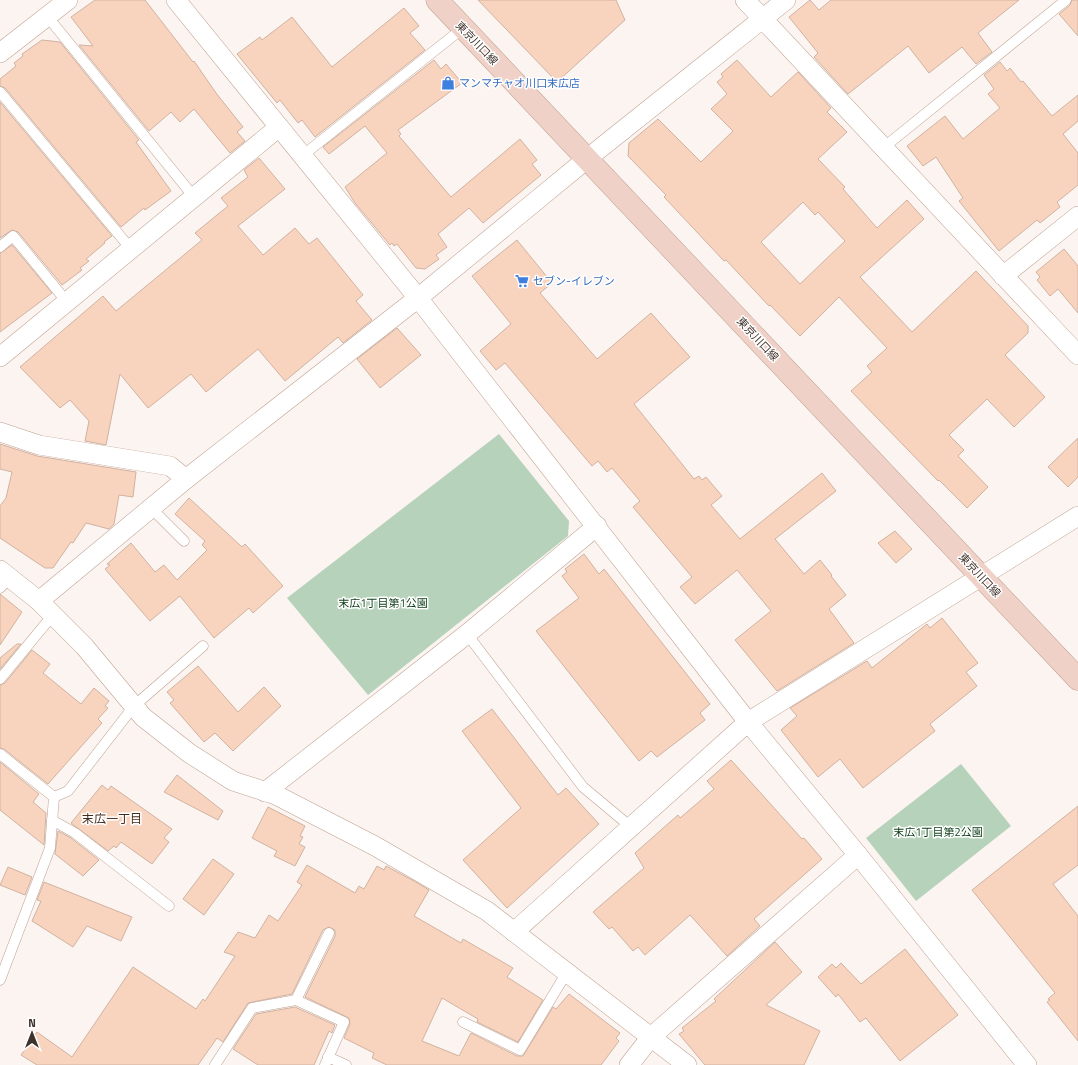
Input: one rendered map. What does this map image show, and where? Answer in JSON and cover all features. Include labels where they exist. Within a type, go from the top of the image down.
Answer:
[{"type":"main road","name":"東京川口線","points":[[437,0],[588,158],[1078,679]]},
{"type":"street","points":[[0,53],[68,0]]},
{"type":"street","points":[[176,0],[418,298],[597,526],[748,722],[858,855],[1027,1065]]},
{"type":"street","points":[[744,0],[1078,355]]},
{"type":"street","points":[[39,601],[152,509],[186,479],[418,298],[588,158],[786,0]]},
{"type":"street","points":[[0,357],[279,127]]},
{"type":"street","points":[[1003,276],[1078,216]]},
{"type":"street","points":[[0,432],[39,445],[170,466],[186,479]]},
{"type":"street","points":[[514,932],[748,722],[1078,516]]},
{"type":"street","points":[[265,792],[467,634],[597,526]]},
{"type":"street","points":[[3,579],[39,601],[52,616],[84,646],[143,717],[189,753],[233,781],[265,792],[375,846],[487,911],[687,1065]]},
{"type":"street","points":[[629,1065],[651,1037],[858,855]]},
{"type":"lane","points":[[883,148],[1066,0]]},
{"type":"lane","points":[[47,16],[194,198]]},
{"type":"lane","points":[[302,156],[463,28]]},
{"type":"lane","points":[[0,92],[131,249]]},
{"type":"lane","points":[[0,247],[13,236],[67,302]]},
{"type":"lane","points":[[152,509],[184,541]]},
{"type":"lane","points":[[0,679],[52,616]]},
{"type":"lane","points":[[467,634],[583,787],[631,827]]},
{"type":"lane","points":[[54,797],[68,791],[134,706],[203,646]]},
{"type":"lane","points":[[0,754],[54,797]]},
{"type":"lane","points":[[0,980],[50,848],[54,797]]},
{"type":"lane","points":[[52,820],[75,833],[169,906]]},
{"type":"lane","points":[[296,1000],[329,933]]},
{"type":"lane","points":[[463,1022],[520,1050],[567,972]]},
{"type":"lane","points":[[214,1065],[252,1008],[296,1000],[344,1022],[327,1061],[346,1065]]},
{"type":"green space","name":"末広1丁目第1公園","points":[[499,434],[569,521],[568,536],[368,695],[287,598]]},
{"type":"green space","name":"末広1丁目第2公園","points":[[961,764],[1011,826],[916,901],[866,838]]},
{"type":"building","points":[[95,0],[145,0],[193,62],[194,61],[216,93],[243,127],[237,132],[245,141],[230,153],[194,109],[180,122],[171,112],[149,131],[79,45],[93,46],[71,17]]},
{"type":"building","points":[[478,0],[616,0],[625,20],[557,82]]},
{"type":"building","points":[[810,0],[819,10],[831,0],[1019,0],[978,33],[992,52],[976,64],[962,47],[929,73],[908,46],[848,94],[814,57],[818,53],[789,17]]},
{"type":"building","points":[[1072,0],[1078,0],[1078,36],[1059,14],[1070,5]]},
{"type":"building","points":[[404,8],[419,26],[410,33],[425,50],[315,137],[302,120],[298,123],[280,100],[277,103],[237,54],[260,37],[262,40],[292,17],[332,67]]},
{"type":"building","points":[[42,40],[60,42],[139,140],[136,142],[171,191],[145,210],[144,208],[121,227],[5,88],[0,86],[0,79],[16,66],[14,63],[23,56],[22,54]]},
{"type":"building","points":[[434,60],[441,69],[446,64],[462,83],[398,130],[401,134],[399,136],[451,197],[520,139],[537,160],[532,164],[541,175],[483,223],[469,208],[438,234],[447,247],[436,255],[439,259],[425,269],[416,268],[397,244],[394,246],[392,243],[390,245],[355,203],[345,187],[387,153],[365,126],[329,154],[323,147]]},
{"type":"building","points":[[737,60],[771,97],[798,72],[831,108],[827,112],[847,132],[818,159],[845,187],[843,189],[877,228],[907,200],[924,219],[860,277],[912,332],[976,271],[1028,326],[1028,333],[1005,355],[1045,397],[1014,427],[987,399],[949,435],[964,450],[958,456],[988,487],[967,508],[939,480],[938,481],[851,391],[872,372],[867,366],[887,348],[839,297],[800,336],[770,305],[769,306],[726,260],[724,261],[664,197],[666,195],[628,156],[629,143],[658,119],[701,162],[733,131],[711,109],[727,94],[717,82],[723,77],[721,74]],"holes":[[[803,202],[815,215],[818,212],[845,241],[800,284],[761,242]]]},
{"type":"building","points":[[1000,62],[1007,71],[1010,68],[1021,82],[1023,81],[1052,116],[1078,95],[1078,121],[1063,134],[1078,153],[1078,185],[1057,202],[1060,207],[1040,223],[1037,220],[999,251],[959,201],[963,198],[936,157],[923,166],[907,146],[945,116],[963,139],[1000,108],[988,94],[994,89],[984,75]]},
{"type":"building","points":[[0,102],[112,236],[86,259],[89,261],[80,268],[82,270],[62,285],[18,232],[12,230],[0,238]]},
{"type":"building","points":[[259,158],[285,189],[238,226],[263,255],[295,228],[309,244],[317,238],[363,295],[356,301],[372,320],[343,343],[338,337],[285,381],[258,349],[206,392],[191,374],[148,408],[120,374],[106,445],[85,441],[89,421],[70,400],[60,408],[20,367],[103,296],[116,311],[202,240],[195,233],[228,206],[221,198],[248,177],[244,170]]},
{"type":"building","points":[[517,240],[552,283],[540,293],[597,359],[651,313],[690,357],[634,404],[694,479],[699,476],[702,480],[706,477],[722,496],[711,505],[740,539],[822,473],[836,491],[775,539],[804,574],[820,560],[832,575],[831,576],[846,595],[829,609],[854,643],[777,691],[735,640],[771,611],[737,570],[695,604],[680,587],[692,577],[633,507],[640,501],[612,468],[607,472],[598,461],[592,466],[505,363],[496,370],[480,351],[511,324],[472,276]]},
{"type":"building","points":[[12,245],[52,293],[0,332],[0,253]]},
{"type":"building","points":[[1064,249],[1078,266],[1078,313],[1058,289],[1050,296],[1037,280],[1040,277],[1036,272]]},
{"type":"building","points":[[397,328],[421,355],[380,388],[357,359]]},
{"type":"building","points":[[1078,438],[1078,477],[1068,487],[1048,467]]},
{"type":"building","points":[[0,444],[37,456],[136,472],[133,497],[119,495],[114,524],[109,529],[86,523],[73,543],[71,542],[53,568],[45,568],[0,538],[0,506],[6,498],[12,472],[0,469]]},
{"type":"building","points":[[189,498],[242,547],[245,544],[283,586],[253,613],[249,608],[214,638],[180,596],[150,621],[105,569],[110,565],[107,564],[131,543],[155,572],[164,565],[177,580],[207,550],[202,545],[205,541],[175,514]]},
{"type":"building","points":[[895,531],[912,549],[896,563],[878,543]]},
{"type":"building","points":[[584,554],[599,574],[604,569],[710,704],[700,713],[705,720],[657,757],[651,751],[639,761],[536,631],[579,598],[562,576],[567,572],[565,569]]},
{"type":"building","points":[[0,594],[22,612],[0,645]]},
{"type":"building","points":[[942,618],[978,663],[966,672],[977,686],[930,724],[935,731],[863,788],[840,759],[818,777],[781,730],[797,716],[790,708],[867,661],[872,668],[927,624],[930,628]]},
{"type":"building","points":[[17,644],[21,644],[0,669],[0,658]]},
{"type":"building","points":[[32,650],[50,664],[43,673],[81,704],[94,688],[109,701],[105,706],[108,708],[98,719],[102,723],[48,784],[4,749],[0,748],[0,685],[5,683]]},
{"type":"building","points":[[198,666],[238,712],[264,687],[281,706],[233,751],[215,733],[204,742],[170,703],[174,700],[167,692]]},
{"type":"building","points":[[492,709],[558,795],[566,788],[599,824],[507,908],[463,860],[521,808],[462,731]]},
{"type":"building","points":[[731,760],[822,859],[754,919],[760,926],[727,956],[690,915],[645,955],[638,947],[633,951],[612,927],[609,929],[593,912],[644,868],[635,853],[678,815],[680,818],[714,789],[707,781]]},
{"type":"building","points":[[0,762],[39,794],[33,802],[46,813],[44,845],[0,810]]},
{"type":"building","points":[[177,775],[223,811],[218,820],[164,792]]},
{"type":"building","points":[[102,785],[108,790],[111,786],[172,829],[164,838],[169,842],[152,864],[121,842],[116,848],[114,846],[108,851],[71,823]]},
{"type":"building","points":[[1078,806],[1078,865],[1053,884],[1078,916],[1078,1041],[1047,1002],[1050,1000],[1048,999],[1055,993],[972,890]]},
{"type":"building","points":[[268,807],[305,826],[300,836],[303,837],[299,844],[305,847],[295,866],[274,856],[277,851],[252,838]]},
{"type":"building","points":[[58,831],[71,838],[99,860],[83,876],[55,854]]},
{"type":"building","points":[[213,859],[234,874],[204,915],[183,899]]},
{"type":"building","points":[[307,865],[355,893],[359,886],[364,889],[377,866],[384,870],[386,866],[414,881],[429,890],[414,916],[461,943],[463,939],[513,968],[507,977],[543,1000],[518,1042],[477,1022],[478,1019],[442,998],[422,1041],[459,1056],[471,1033],[517,1056],[523,1056],[553,1007],[556,1009],[569,994],[620,1033],[616,1038],[619,1041],[601,1065],[387,1065],[372,1058],[374,1053],[344,1038],[350,1024],[349,1018],[305,997],[335,936],[335,930],[329,927],[323,930],[292,994],[248,1003],[223,1042],[217,1038],[198,1065],[37,1065],[21,1055],[37,1032],[72,1057],[133,967],[196,1009],[203,999],[205,1001],[235,956],[224,952],[238,932],[255,938],[269,915],[278,921],[302,885],[297,882]]},
{"type":"building","points":[[8,867],[32,877],[25,895],[0,885]]},
{"type":"building","points":[[44,882],[132,917],[121,941],[87,926],[73,947],[32,921],[41,901],[37,900]]},
{"type":"building","points":[[775,942],[802,972],[766,1005],[820,1031],[804,1065],[705,1065],[679,1034],[684,1031],[682,1028],[716,1001],[714,999]]},
{"type":"building","points":[[905,949],[958,1015],[900,1061],[866,1018],[860,1022],[838,994],[836,997],[818,977],[832,964],[836,968],[841,963],[861,984]]},
{"type":"building","points":[[295,1007],[335,1025],[332,1033],[329,1031],[314,1065],[258,1065],[233,1049],[256,1014]]},
{"type":"place","name":"マンマチャオ川口末広店","points":[[448,83]]},
{"type":"place","name":"セブン-イレブン","points":[[522,281]]},
{"type":"district","name":"末広一丁目","points":[[112,819]]}]
